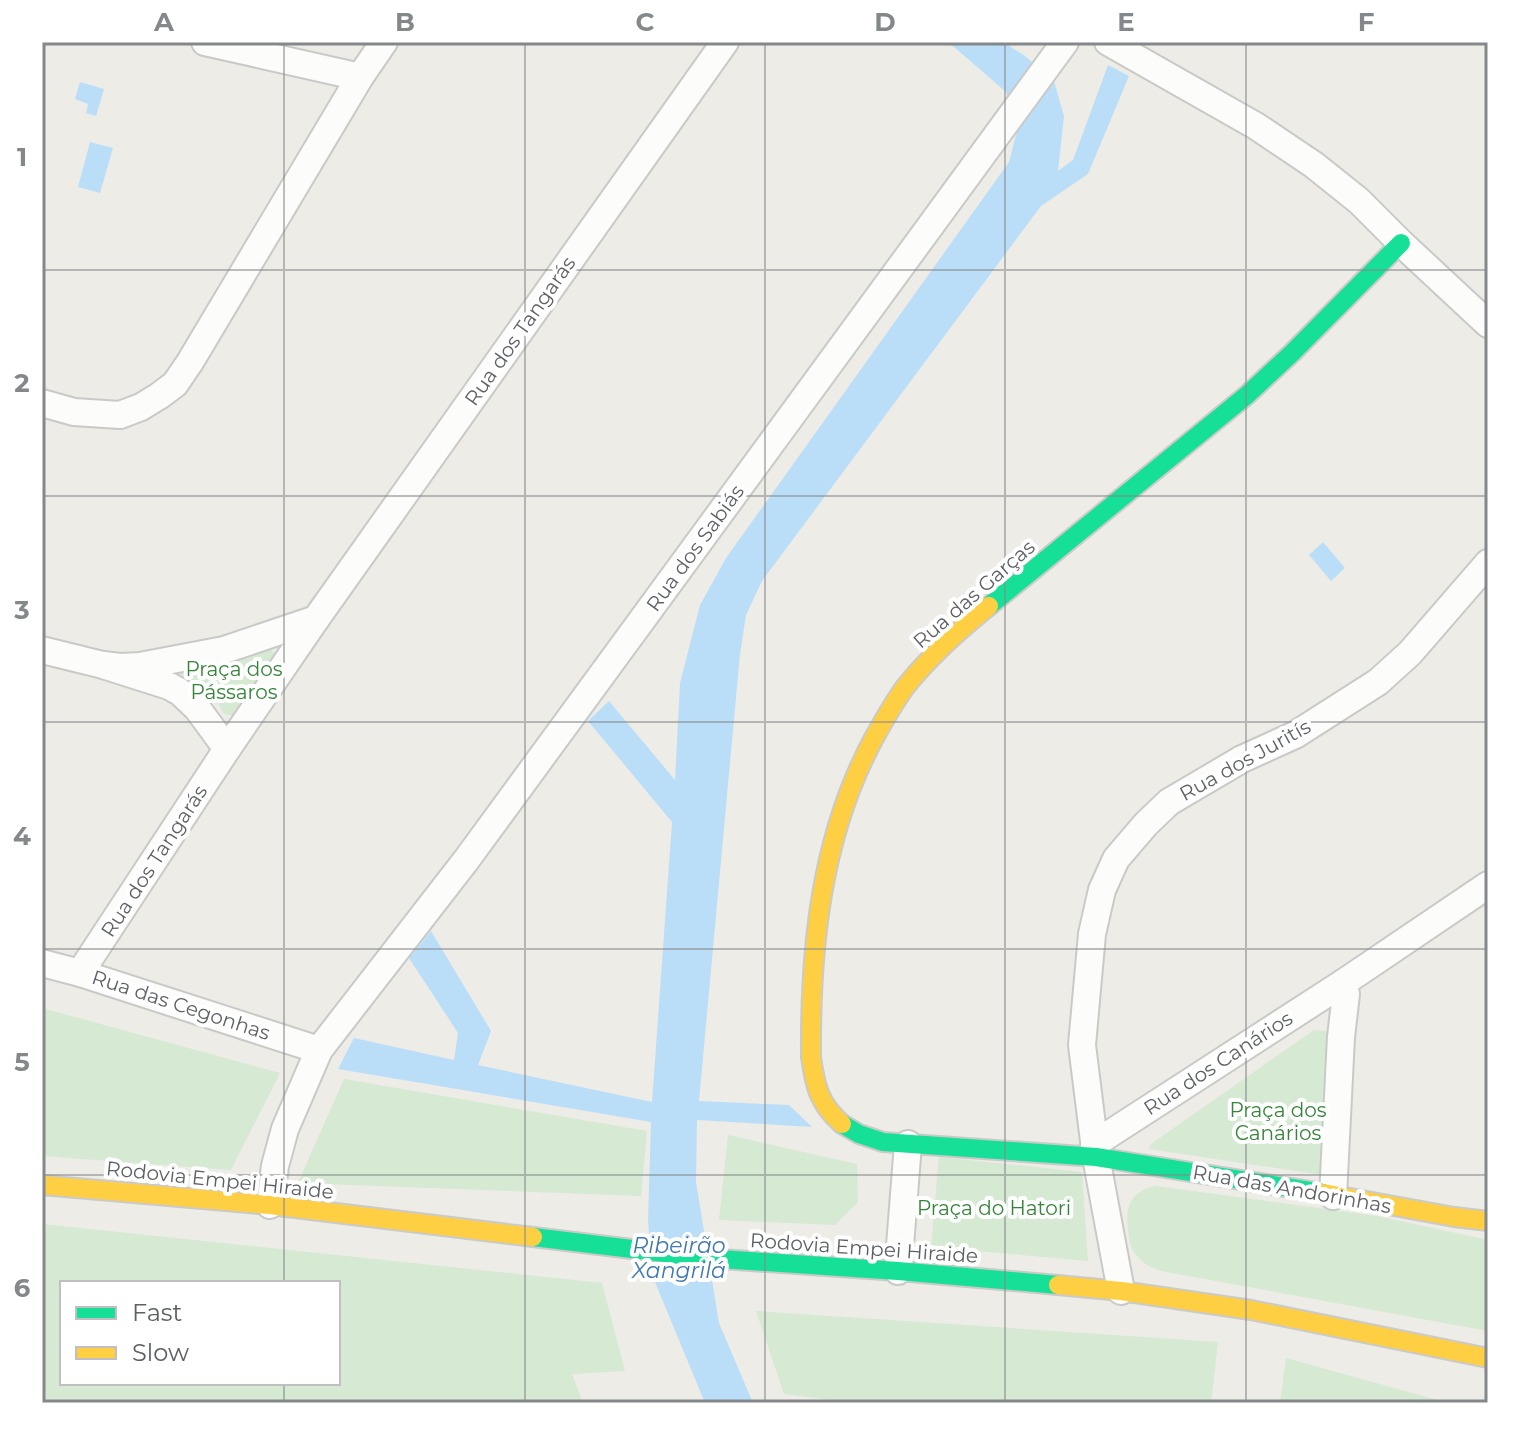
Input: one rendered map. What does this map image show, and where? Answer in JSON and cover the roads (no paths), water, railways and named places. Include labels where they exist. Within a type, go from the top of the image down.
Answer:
[{"type":"street","points":[[205,42],[360,77]]},
{"type":"street","points":[[42,403],[74,412],[120,415],[141,407],[175,384],[384,42]]},
{"type":"street","name":"Rua dos Tangarás","points":[[80,973],[316,619],[725,42]]},
{"type":"street","name":"Rua dos Sabiás","points":[[270,1205],[275,1166],[285,1129],[319,1050],[467,859],[1065,42]]},
{"type":"street","points":[[1108,42],[1256,126],[1314,165],[1359,201],[1488,324]]},
{"type":"street","name":"Rua das Garças","points":[[1095,1150],[883,1142],[847,1129],[833,1118],[822,1103],[814,1081],[811,1054],[819,905],[848,795],[877,734],[906,687],[949,640],[1225,414],[1271,373],[1401,243]]},
{"type":"street","name":"Rua dos Juritís","points":[[1121,1291],[1095,1150],[1082,1045],[1092,934],[1102,890],[1116,859],[1169,802],[1242,759],[1295,735],[1378,682],[1420,641],[1488,563]]},
{"type":"street","points":[[103,665],[140,666],[224,650],[316,619]]},
{"type":"street","points":[[42,650],[169,686],[197,708],[227,749]]},
{"type":"street","name":"Rua dos Canários","points":[[1095,1150],[1488,885]]},
{"type":"street","name":"Rua das Cegonhas","points":[[42,963],[319,1050]]},
{"type":"street","points":[[1333,1196],[1346,994],[1343,983]]},
{"type":"street","points":[[898,1271],[908,1144]]},
{"type":"street","name":"Rua das Andorinhas","points":[[1095,1150],[1333,1196],[1488,1221]]},
{"type":"street","name":"Rodovia Empei Hiraide","points":[[42,1185],[270,1205],[706,1258],[1121,1291],[1251,1310],[1488,1358]]},
{"type":"water","name":"Ribeirão Xangrilá","points":[[946,42],[1003,42],[1054,81],[1064,116],[1058,171],[1073,160],[1108,65],[1129,76],[1088,174],[1041,206],[762,581],[746,615],[699,1101],[789,1105],[812,1127],[697,1120],[696,1182],[719,1323],[753,1403],[705,1403],[652,1275],[648,1220],[651,1122],[338,1069],[354,1038],[454,1060],[458,1033],[409,958],[431,931],[491,1031],[478,1065],[652,1102],[672,822],[588,721],[609,701],[675,780],[680,683],[700,605],[726,558],[1009,162],[1017,131],[1006,92]]},
{"type":"water","points":[[80,82],[104,89],[96,116],[86,113],[88,104],[75,99]]},
{"type":"water","points":[[90,142],[113,148],[100,193],[78,187]]},
{"type":"water","points":[[1323,542],[1345,568],[1331,581],[1309,555]]},
{"type":"park label","name":"Praça dos Pássaros","points":[[234,680]]},
{"type":"park label","name":"Praça dos Canários","points":[[1278,1122]]},
{"type":"park label","name":"Praça do Hatori","points":[[994,1208]]}]
